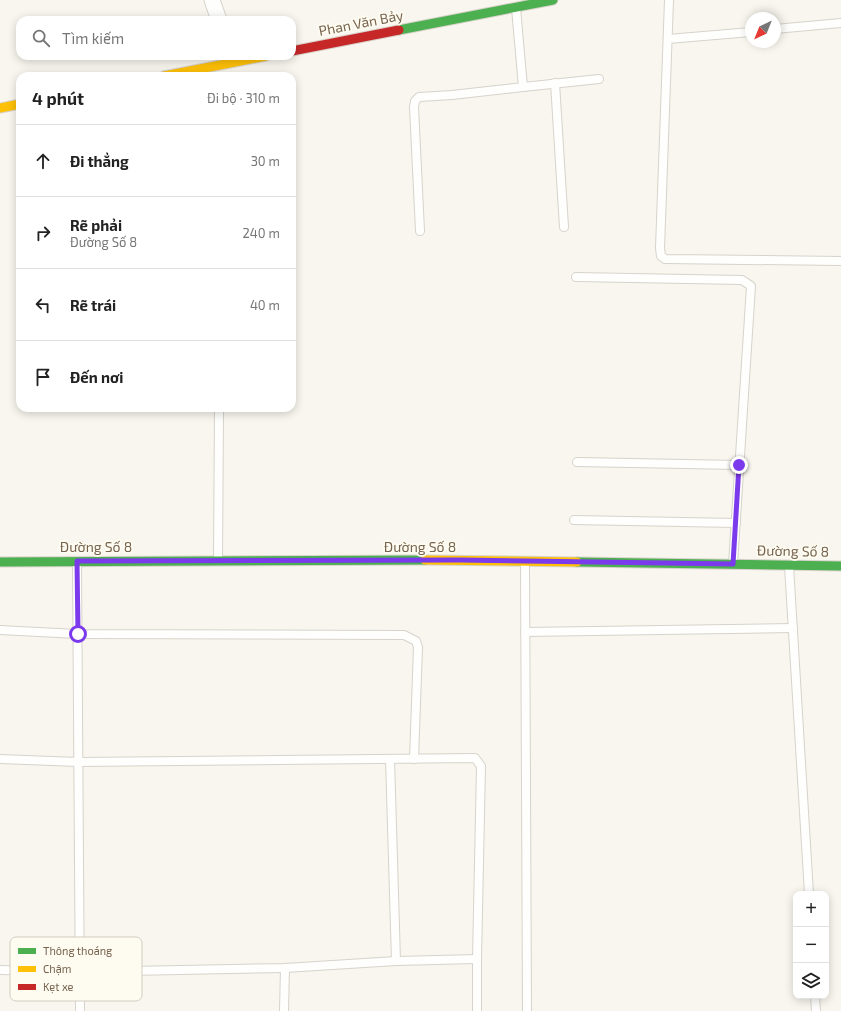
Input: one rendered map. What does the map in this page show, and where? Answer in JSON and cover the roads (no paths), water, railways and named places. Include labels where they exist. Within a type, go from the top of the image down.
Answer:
[{"type":"street","points":[[212,0],[218,16]]},
{"type":"street","name":"Phan Văn Bảy","points":[[296,50],[553,0]]},
{"type":"street","points":[[184,72],[244,60]]},
{"type":"street","points":[[0,108],[16,105]]},
{"type":"street","name":"Đường Số 8","points":[[0,562],[459,560],[841,566]]},
{"type":"lane","points":[[669,0],[660,248],[661,256],[665,259],[841,260]]},
{"type":"lane","points":[[516,7],[523,87]]},
{"type":"lane","points":[[781,28],[841,23]]},
{"type":"lane","points":[[668,39],[745,33]]},
{"type":"lane","points":[[420,231],[414,107],[415,101],[419,97],[452,95],[600,79]]},
{"type":"lane","points":[[555,83],[564,227]]},
{"type":"lane","points":[[576,277],[742,280],[750,286],[733,564]]},
{"type":"lane","points":[[218,561],[219,412]]},
{"type":"lane","points":[[577,462],[739,465]]},
{"type":"lane","points":[[574,520],[736,523]]},
{"type":"lane","points":[[77,561],[79,937]]},
{"type":"lane","points":[[525,562],[527,1011]]},
{"type":"lane","points":[[788,565],[809,891]]},
{"type":"lane","points":[[525,632],[792,628]]},
{"type":"lane","points":[[0,630],[78,634],[404,635],[416,641],[418,646],[414,759]]},
{"type":"lane","points":[[0,760],[78,762],[475,758],[481,766],[477,1011]]},
{"type":"lane","points":[[390,759],[396,961]]},
{"type":"lane","points":[[142,971],[285,968],[396,961],[477,958]]},
{"type":"lane","points":[[284,1011],[285,968]]},
{"type":"lane","points":[[0,970],[10,970]]},
{"type":"lane","points":[[816,999],[816,1011]]},
{"type":"lane","points":[[80,1001],[80,1011]]}]
